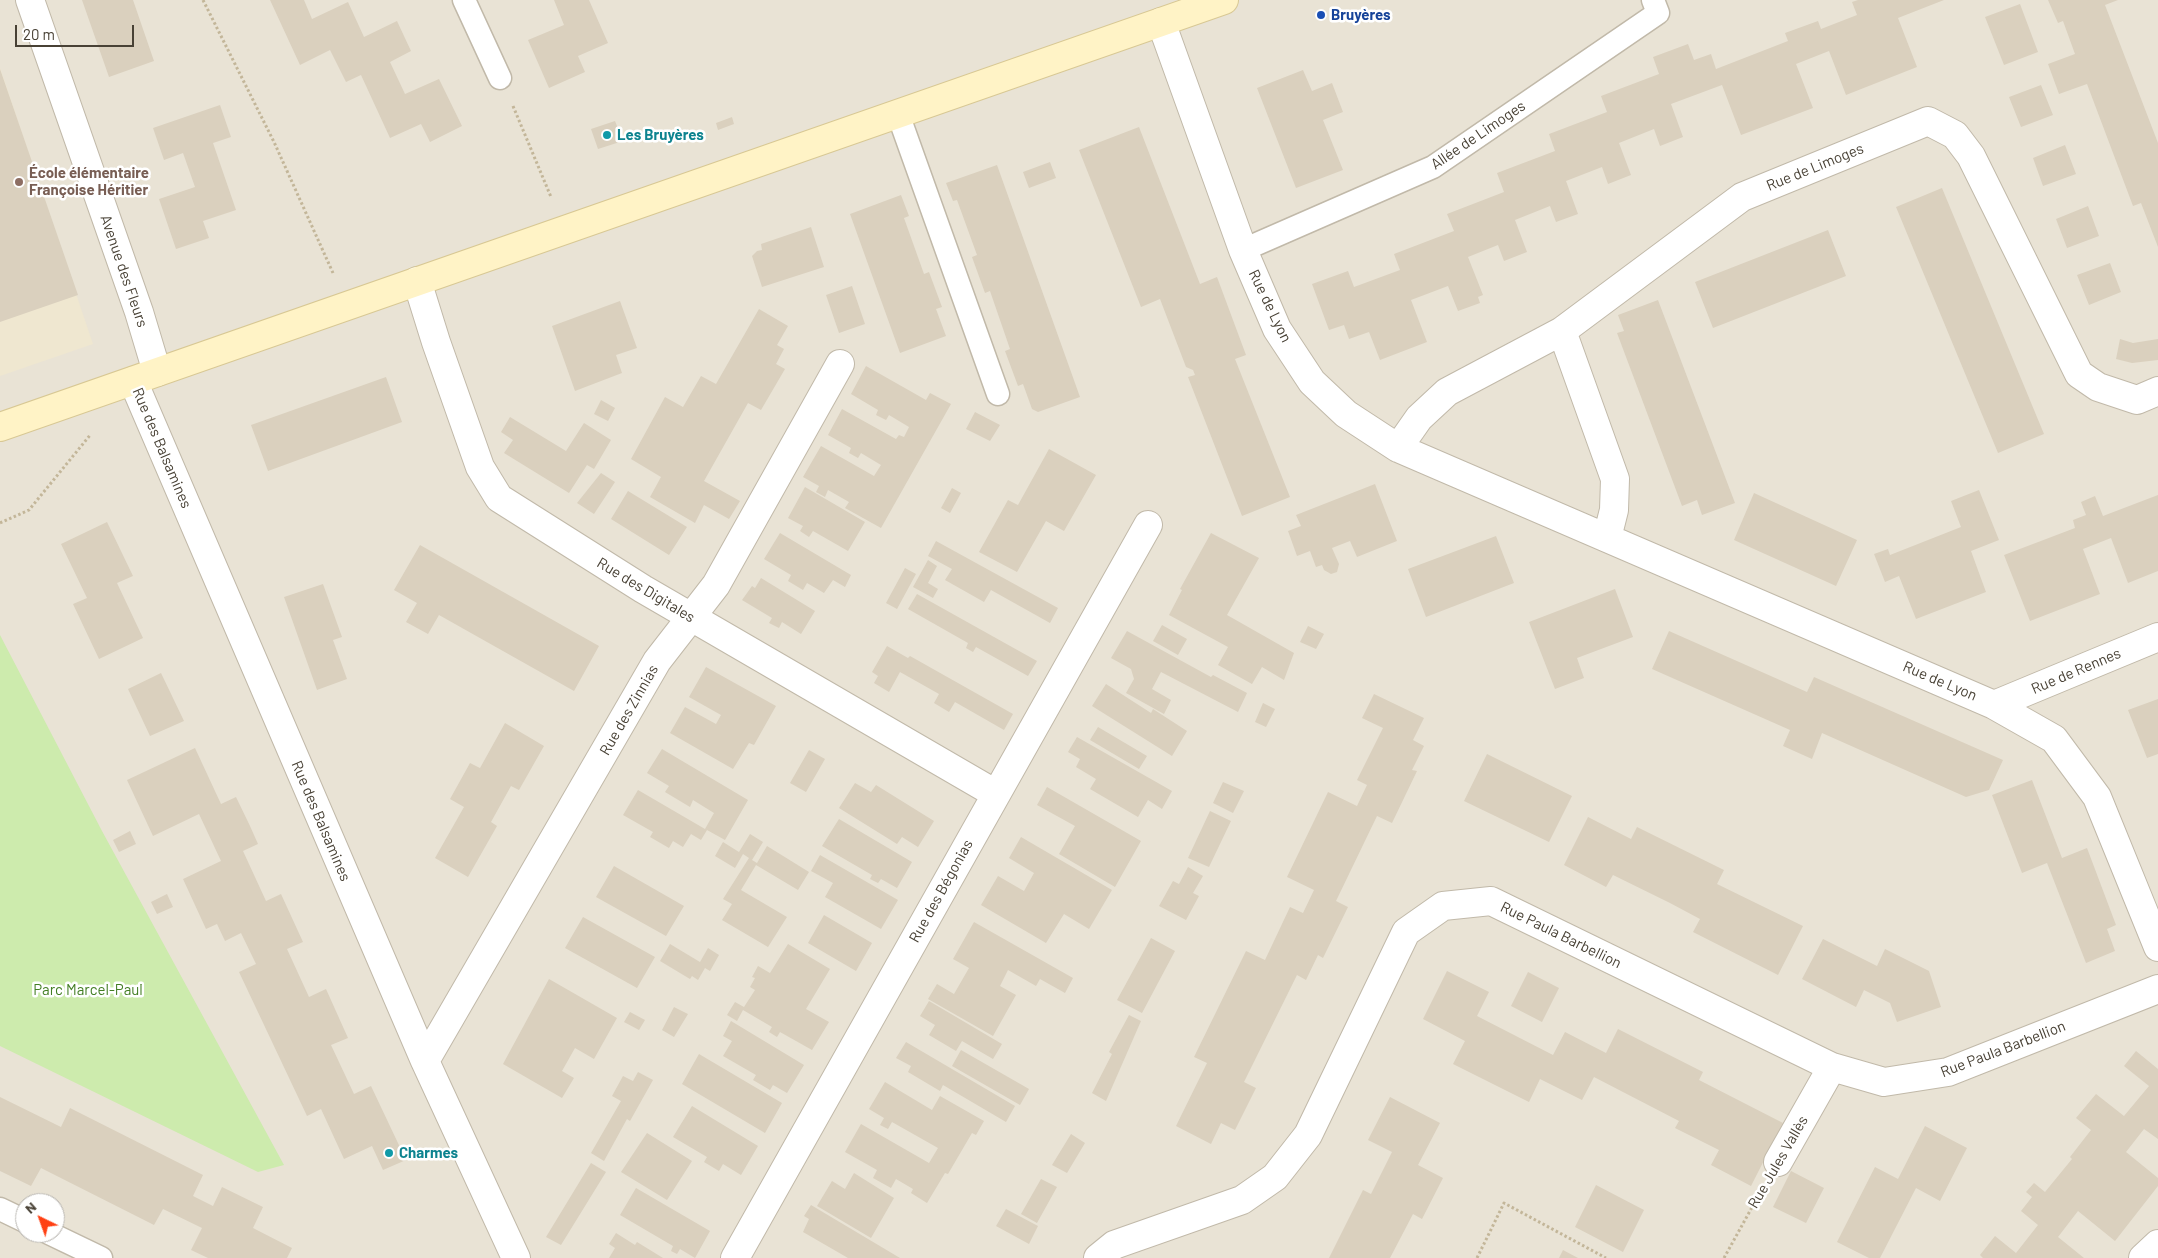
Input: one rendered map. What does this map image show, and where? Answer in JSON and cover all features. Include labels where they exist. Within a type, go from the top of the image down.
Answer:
[{"type":"main road","points":[[0,427],[1224,0]]},
{"type":"street","name":"Avenue des Fleurs","points":[[30,0],[136,303],[145,376]]},
{"type":"street","name":"Rue de Lyon","points":[[1160,22],[1243,250],[1278,329],[1312,382],[1346,414],[1398,448],[1994,705],[2054,739],[2097,797],[2158,947]]},
{"type":"street","name":"Rue de Limoges","points":[[1398,448],[1419,418],[1448,392],[1562,331],[1742,197],[1928,122],[1954,135],[1971,156],[2079,374],[2098,387],[2137,400],[2158,391]]},
{"type":"street","name":"Rue des Digitales","points":[[417,281],[436,342],[480,467],[499,498],[690,617],[996,794]]},
{"type":"street","points":[[1562,331],[1616,479],[1614,510],[1607,538]]},
{"type":"street","name":"Rue des Zinnias","points":[[425,1061],[657,661],[716,586],[840,364]]},
{"type":"street","name":"Rue des Balsamines","points":[[145,376],[425,1061],[516,1258]]},
{"type":"street","name":"Rue des Bégonias","points":[[735,1258],[1148,525]]},
{"type":"street","name":"Rue de Rennes","points":[[1994,705],[2158,636]]},
{"type":"street","name":"Rue Paula Barbellion","points":[[1098,1258],[1114,1246],[1242,1200],[1275,1177],[1308,1134],[1406,932],[1443,906],[1490,901],[1832,1067],[1884,1082],[1948,1072],[2158,989]]},
{"type":"street","name":"Rue Jules Vallès","points":[[1778,1162],[1832,1067]]},
{"type":"street","points":[[2143,1258],[2158,1244]]},
{"type":"lane","points":[[464,0],[500,78]]},
{"type":"lane","name":"Allée de Limoges","points":[[1243,250],[1433,167],[1658,13],[1653,0]]},
{"type":"lane","points":[[898,114],[998,394]]},
{"type":"lane","points":[[0,1209],[15,1216]]},
{"type":"lane","points":[[65,1241],[101,1258]]},
{"type":"path","points":[[203,0],[274,142],[348,306]]},
{"type":"path","points":[[500,78],[522,126],[564,230]]},
{"type":"path","points":[[0,524],[29,510],[96,426]]},
{"type":"path","name":"Rue Jules Vallès","points":[[1724,1258],[1778,1162]]},
{"type":"path","points":[[1477,1258],[1504,1203],[1606,1258]]},
{"type":"shaded area","points":[[0,0],[2158,0],[2158,1258],[0,1258]]},
{"type":"shaded area","name":"École élémentaire Françoise Héritier","points":[[0,68],[93,344],[0,376]]},
{"type":"green space","name":"Parc Marcel-Paul","points":[[0,635],[102,831],[284,1165],[258,1172],[0,1046]]},
{"type":"building","points":[[82,0],[133,0],[154,61],[109,77]]},
{"type":"building","points":[[270,0],[304,0],[312,19],[348,2],[364,37],[397,21],[411,51],[390,62],[405,94],[439,79],[462,126],[430,142],[421,124],[390,138],[361,75],[346,82],[330,50],[300,65]]},
{"type":"building","points":[[554,0],[589,0],[608,43],[578,56],[585,72],[549,88],[528,40],[564,25]]},
{"type":"building","points":[[1858,0],[1944,0],[1898,18],[1917,67],[1846,95],[1829,51],[1796,64],[1813,108],[1741,135],[1722,85],[1671,104],[1683,137],[1660,146],[1654,129],[1619,143],[1631,175],[1608,184],[1602,167],[1566,181],[1578,214],[1556,222],[1550,206],[1515,220],[1527,252],[1504,261],[1498,245],[1468,257],[1483,295],[1478,297],[1480,303],[1458,311],[1448,286],[1411,300],[1427,342],[1380,360],[1369,332],[1349,339],[1344,325],[1329,330],[1312,284],[1348,271],[1354,287],[1400,270],[1394,254],[1454,231],[1447,214],[1504,192],[1497,173],[1555,151],[1549,134],[1607,112],[1601,96],[1659,74],[1653,57],[1688,44],[1694,60],[1711,54],[1716,69],[1788,41],[1785,33],[1818,21],[1821,29],[1857,15],[1852,2]]},
{"type":"building","points":[[2048,0],[2118,0],[2105,5],[2158,143],[2158,247],[2141,203],[2133,206],[2087,84],[2059,94],[2048,64],[2075,54],[2063,21],[2058,23]]},
{"type":"building","points":[[2020,4],[2038,52],[2004,65],[1985,17]]},
{"type":"building","name":"École élémentaire Françoise Héritier","points":[[0,69],[78,295],[0,322]]},
{"type":"building","points":[[1303,70],[1312,91],[1332,83],[1343,112],[1323,120],[1343,170],[1296,188],[1257,88]]},
{"type":"building","points":[[2041,85],[2053,115],[2021,127],[2009,97]]},
{"type":"building","points":[[220,105],[231,137],[213,143],[236,210],[203,221],[209,238],[176,249],[159,199],[195,187],[183,153],[164,160],[153,128]]},
{"type":"building","points":[[732,117],[734,124],[718,130],[716,123]]},
{"type":"building","name":"Les Bruyères","points":[[615,121],[623,141],[598,149],[591,129]]},
{"type":"building","points":[[1139,127],[1200,284],[1217,277],[1246,355],[1235,359],[1290,497],[1242,516],[1188,377],[1195,375],[1193,370],[1186,367],[1160,299],[1141,307],[1079,150]]},
{"type":"building","points":[[2065,145],[2076,174],[2043,186],[2033,158]]},
{"type":"building","points":[[1050,162],[1056,178],[1029,188],[1023,172]]},
{"type":"building","points":[[997,165],[1080,397],[1038,412],[1032,409],[1023,384],[1018,386],[1005,351],[1010,349],[990,291],[985,293],[972,257],[977,255],[957,200],[953,201],[946,183]]},
{"type":"building","points":[[1942,188],[2044,434],[1998,453],[1896,207]]},
{"type":"building","points":[[901,195],[909,216],[904,218],[924,274],[929,272],[942,307],[936,309],[946,336],[900,353],[850,214]]},
{"type":"building","points":[[2088,206],[2099,236],[2067,248],[2056,219]]},
{"type":"building","points":[[811,227],[824,267],[762,287],[752,256],[757,251],[762,250],[761,244]]},
{"type":"building","points":[[1828,230],[1846,276],[1713,328],[1695,282]]},
{"type":"building","points":[[2110,263],[2121,292],[2089,305],[2077,275]]},
{"type":"building","points":[[852,286],[865,324],[839,333],[826,295]]},
{"type":"building","points":[[1658,300],[1735,503],[1702,515],[1697,500],[1682,506],[1617,333],[1624,331],[1618,315]]},
{"type":"building","points":[[620,301],[637,348],[616,355],[622,373],[575,391],[552,326]]},
{"type":"building","points":[[759,309],[788,326],[777,345],[784,349],[776,364],[785,369],[761,410],[748,403],[704,481],[740,501],[729,519],[704,505],[695,523],[650,497],[661,477],[631,459],[665,397],[683,407],[701,376],[716,384]]},
{"type":"building","points":[[2120,339],[2133,343],[2158,339],[2158,360],[2132,363],[2116,359]]},
{"type":"building","points":[[866,366],[926,400],[930,393],[951,404],[881,528],[845,508],[849,502],[828,490],[825,497],[816,492],[819,486],[803,477],[821,446],[874,476],[881,465],[861,453],[858,458],[849,453],[851,448],[828,435],[842,409],[896,439],[899,435],[904,437],[909,427],[889,415],[886,420],[876,415],[878,410],[851,394]]},
{"type":"building","points":[[386,377],[402,422],[268,471],[251,425]]},
{"type":"building","points":[[601,400],[615,408],[608,421],[594,414]]},
{"type":"building","points":[[975,412],[1000,425],[990,441],[966,429]]},
{"type":"building","points":[[510,417],[566,451],[584,423],[611,440],[594,469],[587,465],[569,493],[504,453],[513,440],[501,432]]},
{"type":"building","points":[[1049,449],[1096,475],[1064,531],[1046,521],[1017,572],[979,552],[1008,500],[1018,505]]},
{"type":"building","points":[[601,473],[615,482],[594,514],[577,503]]},
{"type":"building","points":[[1375,484],[1397,541],[1357,557],[1350,541],[1332,548],[1339,564],[1337,572],[1331,574],[1324,570],[1322,565],[1316,567],[1310,551],[1297,556],[1288,531],[1301,526],[1296,515]]},
{"type":"building","points":[[805,487],[865,522],[848,551],[813,531],[809,537],[800,531],[803,526],[788,518]]},
{"type":"building","points":[[952,488],[961,493],[950,513],[941,508]]},
{"type":"building","points":[[1979,490],[1999,540],[1971,551],[1986,592],[1916,619],[1899,576],[1885,582],[1874,554],[1888,549],[1890,555],[1961,527],[1951,501]]},
{"type":"building","points":[[628,491],[687,527],[669,555],[611,519]]},
{"type":"building","points":[[1754,493],[1857,540],[1836,586],[1734,540]]},
{"type":"building","points":[[2158,495],[2158,571],[2128,583],[2111,538],[2083,549],[2100,594],[2030,621],[2004,555],[2075,528],[2073,520],[2086,515],[2081,502],[2095,496],[2103,516]]},
{"type":"building","points":[[107,522],[133,576],[117,583],[143,638],[99,659],[73,604],[87,598],[61,544]]},
{"type":"building","points":[[780,533],[851,575],[845,587],[833,580],[824,593],[807,583],[803,590],[788,581],[791,575],[764,559]]},
{"type":"building","points":[[1211,533],[1259,558],[1227,615],[1294,653],[1284,680],[1262,667],[1252,684],[1218,665],[1228,647],[1169,615],[1182,590],[1180,589]]},
{"type":"building","points":[[1496,536],[1514,583],[1426,617],[1408,569]]},
{"type":"building","points":[[936,541],[1058,608],[1050,623],[991,590],[984,602],[945,580],[952,569],[928,556]]},
{"type":"building","points":[[420,545],[599,646],[574,691],[439,615],[428,634],[406,622],[417,603],[394,590]]},
{"type":"building","points":[[928,560],[937,566],[928,583],[938,589],[933,598],[913,587]]},
{"type":"building","points":[[905,568],[916,574],[897,609],[886,603]]},
{"type":"building","points":[[761,578],[815,611],[801,634],[782,622],[779,628],[769,623],[772,618],[742,600],[752,586],[755,588]]},
{"type":"building","points":[[323,584],[342,637],[333,640],[347,679],[317,690],[284,597]]},
{"type":"building","points":[[1615,589],[1633,637],[1577,658],[1584,678],[1555,689],[1529,622]]},
{"type":"building","points":[[917,594],[1037,661],[1028,676],[976,647],[973,652],[966,648],[968,643],[908,609]]},
{"type":"building","points":[[1162,625],[1187,639],[1178,655],[1153,641]]},
{"type":"building","points":[[1308,626],[1324,634],[1316,649],[1300,642]]},
{"type":"building","points":[[1127,631],[1211,677],[1213,675],[1247,693],[1238,712],[1161,672],[1152,689],[1171,700],[1164,714],[1126,693],[1134,679],[1131,669],[1111,658]]},
{"type":"building","points":[[1669,631],[1807,692],[1814,677],[2003,760],[1989,790],[1966,797],[1822,733],[1812,759],[1783,746],[1790,730],[1652,669]]},
{"type":"building","points":[[887,646],[908,658],[910,656],[1013,714],[1004,730],[955,702],[949,712],[934,703],[939,694],[900,672],[889,692],[874,683],[878,676],[872,672]]},
{"type":"building","points":[[706,667],[776,706],[754,745],[749,743],[733,769],[670,733],[685,707],[716,724],[721,715],[689,697]]},
{"type":"building","points":[[161,673],[184,721],[150,736],[128,689]]},
{"type":"building","points":[[1106,684],[1151,713],[1153,709],[1187,731],[1172,756],[1092,706]]},
{"type":"building","points":[[1374,694],[1424,718],[1413,740],[1424,746],[1412,770],[1417,771],[1392,823],[1377,816],[1336,901],[1348,907],[1323,958],[1318,955],[1306,980],[1297,975],[1244,1082],[1256,1088],[1235,1130],[1221,1123],[1211,1144],[1176,1126],[1207,1063],[1194,1057],[1246,951],[1265,960],[1290,907],[1303,913],[1314,890],[1287,877],[1328,792],[1357,806],[1367,785],[1357,780],[1383,728],[1362,718]]},
{"type":"building","points":[[2158,699],[2158,754],[2147,758],[2128,710]]},
{"type":"building","points":[[1263,703],[1275,709],[1266,727],[1255,722]]},
{"type":"building","points":[[505,723],[544,746],[519,790],[511,786],[491,822],[497,826],[468,877],[435,858],[464,807],[450,799],[470,763],[480,768]]},
{"type":"building","points":[[1098,727],[1147,756],[1139,769],[1090,740]]},
{"type":"building","points":[[1077,737],[1172,791],[1162,809],[1148,800],[1138,817],[1090,789],[1096,779],[1076,767],[1080,759],[1068,752]]},
{"type":"building","points":[[195,748],[221,804],[236,797],[250,826],[258,844],[243,851],[266,901],[281,894],[303,942],[287,949],[309,997],[326,989],[348,1038],[331,1045],[354,1094],[371,1086],[406,1160],[383,1170],[372,1146],[344,1159],[321,1109],[307,1116],[239,972],[256,964],[241,933],[225,941],[217,924],[206,929],[183,879],[221,861],[199,814],[153,836],[127,780]]},
{"type":"building","points":[[662,749],[748,800],[725,840],[707,830],[701,840],[691,834],[683,847],[673,841],[669,848],[650,837],[653,832],[623,815],[638,790],[705,829],[714,813],[693,800],[690,807],[665,792],[669,786],[647,773]]},
{"type":"building","points":[[809,750],[825,759],[806,792],[790,783]]},
{"type":"building","points":[[1487,754],[1572,796],[1549,842],[1464,801]]},
{"type":"building","points":[[2032,780],[2062,858],[2087,848],[2116,925],[2107,929],[2115,951],[2086,963],[2047,863],[2022,873],[1992,795]]},
{"type":"building","points":[[1223,782],[1244,791],[1233,813],[1213,803]]},
{"type":"building","points":[[855,783],[871,792],[876,785],[934,821],[918,847],[902,837],[897,844],[839,808]]},
{"type":"building","points":[[1047,787],[1141,841],[1115,887],[1059,854],[1075,826],[1037,805]]},
{"type":"building","points":[[1210,811],[1231,821],[1209,867],[1188,858]]},
{"type":"building","points":[[1588,817],[1631,839],[1637,827],[1724,870],[1717,884],[1803,926],[1778,975],[1693,932],[1700,919],[1670,903],[1613,875],[1606,887],[1564,865]]},
{"type":"building","points":[[839,819],[912,862],[897,888],[881,879],[878,883],[870,879],[872,875],[822,846]]},
{"type":"building","points":[[130,831],[136,844],[119,852],[113,840]]},
{"type":"building","points":[[750,834],[763,842],[752,860],[757,863],[767,846],[809,872],[798,890],[756,865],[741,890],[787,917],[768,947],[722,920],[732,904],[723,899],[749,858],[743,854],[735,868],[715,856],[723,842],[739,852]]},
{"type":"building","points":[[1021,837],[1112,890],[1089,929],[1064,914],[1046,943],[981,905],[998,876],[1024,891],[1034,873],[1009,858]]},
{"type":"building","points":[[820,855],[898,900],[881,929],[825,897],[833,883],[811,871]]},
{"type":"building","points":[[614,866],[684,906],[666,936],[596,897]]},
{"type":"building","points":[[1188,867],[1203,876],[1193,893],[1199,896],[1186,920],[1159,906],[1173,881],[1179,884]]},
{"type":"building","points":[[167,894],[173,907],[157,914],[151,902]]},
{"type":"building","points":[[824,915],[872,943],[856,971],[808,943]]},
{"type":"building","points":[[583,917],[655,957],[637,988],[565,948]]},
{"type":"building","points":[[974,922],[1073,978],[1065,993],[1040,979],[1036,986],[1008,970],[1000,986],[1016,995],[993,1036],[928,999],[937,984],[954,994],[969,968],[953,959]]},
{"type":"building","points":[[1151,938],[1175,951],[1142,1013],[1117,1000]]},
{"type":"building","points":[[1823,939],[1877,966],[1885,949],[1929,971],[1941,1007],[1897,1022],[1890,1003],[1864,990],[1856,1007],[1802,979]]},
{"type":"building","points":[[670,944],[700,962],[708,948],[719,955],[710,971],[705,968],[698,980],[692,976],[690,979],[660,961]]},
{"type":"building","points":[[788,944],[830,969],[806,1009],[829,1022],[812,1050],[780,1032],[777,1037],[769,1032],[772,1027],[743,1010],[737,1021],[727,1015],[735,1002],[744,1007],[755,990],[750,987],[755,978],[752,977],[758,966],[770,973]]},
{"type":"building","points":[[1447,971],[1489,992],[1477,1016],[1553,1055],[1565,1032],[1606,1053],[1618,1029],[1703,1072],[1699,1080],[1783,1123],[1751,1186],[1711,1165],[1719,1150],[1675,1128],[1679,1121],[1594,1077],[1582,1100],[1540,1079],[1529,1102],[1453,1064],[1465,1041],[1423,1019]]},
{"type":"building","points":[[1528,972],[1559,988],[1542,1022],[1511,1006]]},
{"type":"building","points":[[549,979],[617,1018],[594,1059],[575,1048],[562,1071],[574,1078],[562,1098],[503,1064]]},
{"type":"building","points":[[929,1001],[1002,1044],[993,1059],[962,1041],[956,1051],[929,1035],[935,1025],[920,1016]]},
{"type":"building","points":[[674,1007],[688,1014],[674,1037],[662,1030]]},
{"type":"building","points":[[630,1012],[645,1020],[639,1030],[624,1022]]},
{"type":"building","points":[[1129,1015],[1141,1021],[1106,1101],[1092,1093],[1112,1054],[1109,1052]]},
{"type":"building","points":[[731,1021],[804,1065],[787,1093],[773,1085],[770,1090],[753,1080],[756,1075],[723,1056],[732,1041],[723,1036]]},
{"type":"building","points":[[906,1042],[1015,1106],[1006,1122],[943,1085],[940,1091],[908,1072],[911,1066],[896,1058]]},
{"type":"building","points":[[961,1050],[1029,1089],[1020,1105],[952,1066]]},
{"type":"building","points":[[2136,1051],[2158,1069],[2158,1139],[2144,1129],[2126,1152],[2158,1178],[2158,1186],[2115,1241],[2078,1211],[2058,1237],[2084,1258],[1983,1258],[1980,1255],[1995,1236],[2016,1253],[2038,1225],[2021,1211],[2032,1197],[2026,1192],[2034,1183],[2045,1192],[2072,1159],[2070,1157],[2091,1130],[2076,1118],[2096,1094],[2124,1116],[2149,1086],[2124,1066]]},
{"type":"building","points":[[699,1054],[782,1103],[765,1133],[682,1084]]},
{"type":"building","points":[[638,1072],[653,1080],[630,1121],[627,1119],[604,1161],[591,1153],[621,1101],[612,1096],[623,1076],[633,1081]]},
{"type":"building","points":[[885,1082],[932,1110],[940,1096],[984,1121],[976,1135],[972,1133],[948,1174],[945,1173],[927,1203],[911,1193],[913,1189],[896,1179],[891,1188],[873,1178],[877,1170],[845,1152],[861,1124],[929,1163],[938,1148],[892,1122],[888,1129],[880,1125],[884,1118],[869,1109]]},
{"type":"building","points":[[0,1097],[61,1127],[70,1108],[203,1175],[193,1196],[213,1206],[222,1187],[263,1207],[253,1228],[292,1248],[287,1258],[208,1258],[191,1250],[202,1228],[163,1209],[154,1225],[41,1168],[31,1186],[0,1171]]},
{"type":"building","points":[[1390,1097],[1440,1123],[1418,1165],[1443,1178],[1422,1219],[1413,1214],[1390,1258],[1329,1258],[1363,1190],[1371,1194],[1392,1152],[1368,1140]]},
{"type":"building","points":[[692,1106],[758,1146],[741,1175],[723,1164],[719,1171],[704,1162],[707,1157],[673,1137]]},
{"type":"building","points":[[1925,1126],[1967,1148],[1940,1201],[1916,1188],[1880,1258],[1869,1258],[1837,1242],[1875,1167],[1898,1179]]},
{"type":"building","points":[[647,1133],[692,1161],[667,1200],[621,1172]]},
{"type":"building","points":[[1071,1134],[1085,1143],[1067,1173],[1052,1165]]},
{"type":"building","points":[[591,1163],[606,1172],[561,1245],[546,1237]]},
{"type":"building","points":[[1791,1171],[1824,1188],[1806,1223],[1773,1207]]},
{"type":"building","points":[[854,1173],[894,1198],[871,1238],[817,1206],[832,1181],[845,1189]]},
{"type":"building","points":[[1041,1179],[1057,1187],[1037,1223],[1021,1214]]},
{"type":"building","points":[[1596,1185],[1644,1210],[1623,1252],[1575,1227]]},
{"type":"building","points":[[636,1188],[710,1231],[695,1258],[680,1249],[677,1254],[671,1251],[673,1246],[620,1215]]},
{"type":"building","points":[[811,1205],[900,1258],[848,1258],[803,1232],[809,1219],[804,1216]]},
{"type":"building","points":[[1006,1209],[1038,1226],[1029,1244],[996,1226]]},
{"type":"building","points":[[616,1233],[635,1245],[637,1242],[663,1258],[609,1258],[615,1248],[609,1244]]},
{"type":"building","points":[[1563,1250],[1578,1258],[1559,1258]]},
{"type":"place","name":"Bruyères","points":[[1321,15]]},
{"type":"place","name":"Les Bruyères","points":[[607,135]]},
{"type":"place","name":"École élémentaire Françoise Héritier","points":[[19,182]]},
{"type":"place","name":"Charmes","points":[[389,1153]]}]
